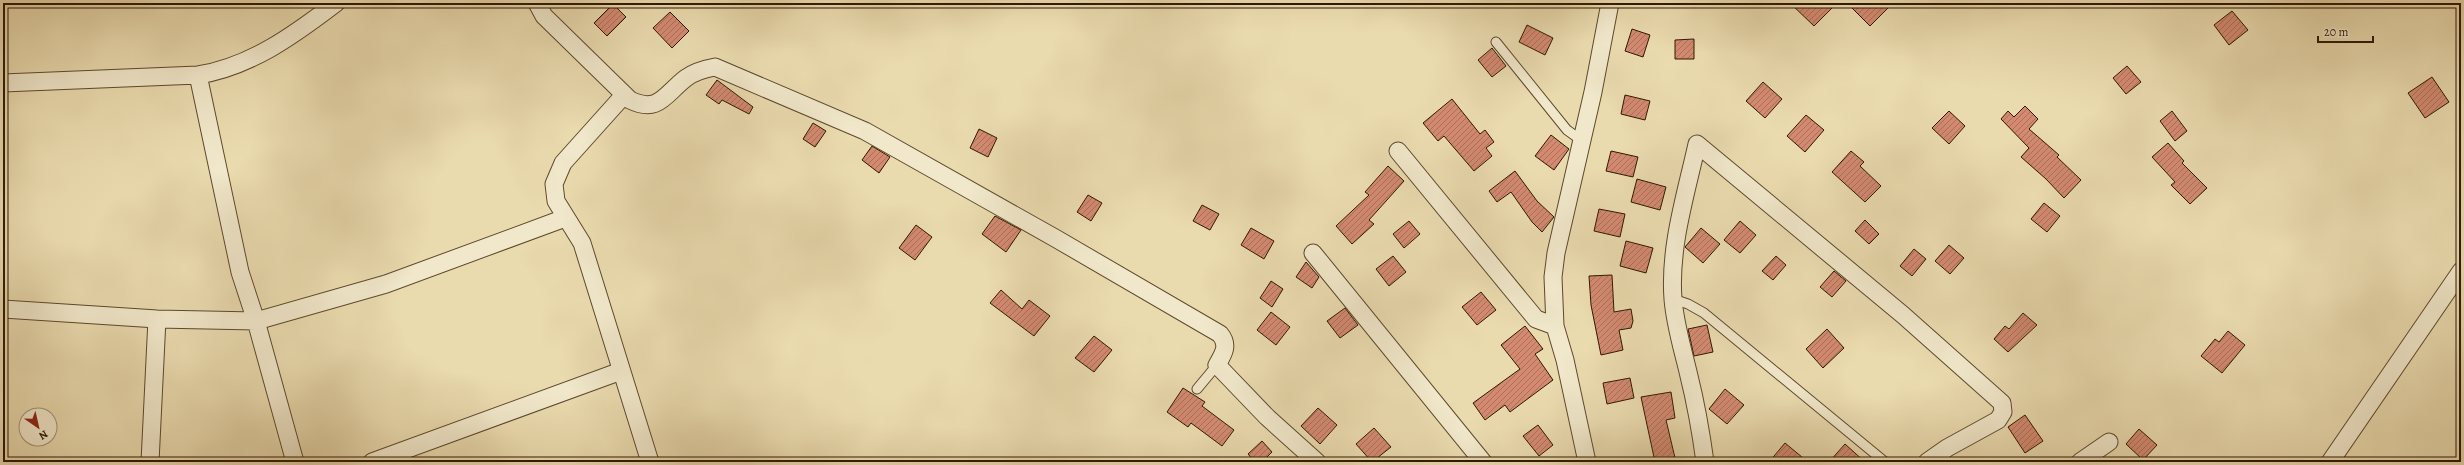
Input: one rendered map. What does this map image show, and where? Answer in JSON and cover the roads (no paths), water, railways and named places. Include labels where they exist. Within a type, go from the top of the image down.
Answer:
[{"type":"street","points":[[3,83],[198,75],[221,71],[251,59],[289,37],[336,3]]},
{"type":"street","points":[[537,3],[544,16],[630,100],[645,105],[659,103],[686,78],[705,69],[715,67],[865,130],[1220,334],[1224,339],[1225,348],[1217,365],[1267,416],[1317,462]]},
{"type":"street","points":[[1587,462],[1565,360],[1555,326],[1553,277],[1556,253],[1580,140],[1593,92],[1610,3]]},
{"type":"street","points":[[198,75],[240,272],[256,322],[295,462]]},
{"type":"street","points":[[624,95],[559,170],[554,184],[554,193],[559,209],[582,243],[650,462]]},
{"type":"street","points":[[1705,462],[1696,407],[1680,343],[1673,299],[1673,268],[1680,218],[1697,144],[1897,310],[2002,403],[2003,412],[1998,420],[1947,448],[1927,462]]},
{"type":"street","points":[[1398,151],[1536,319],[1555,326]]},
{"type":"street","points":[[3,309],[157,319],[256,322],[386,284],[565,218]]},
{"type":"street","points":[[1314,253],[1483,462]]},
{"type":"street","points":[[2330,462],[2461,272]]},
{"type":"street","points":[[150,462],[157,319]]},
{"type":"street","points":[[372,462],[621,371]]},
{"type":"street","points":[[2080,462],[2109,442]]},
{"type":"lane","points":[[1496,42],[1566,130],[1580,140]]},
{"type":"lane","points":[[1673,299],[1688,304],[1704,313],[1885,462]]},
{"type":"lane","points":[[1197,390],[1217,365]]}]
